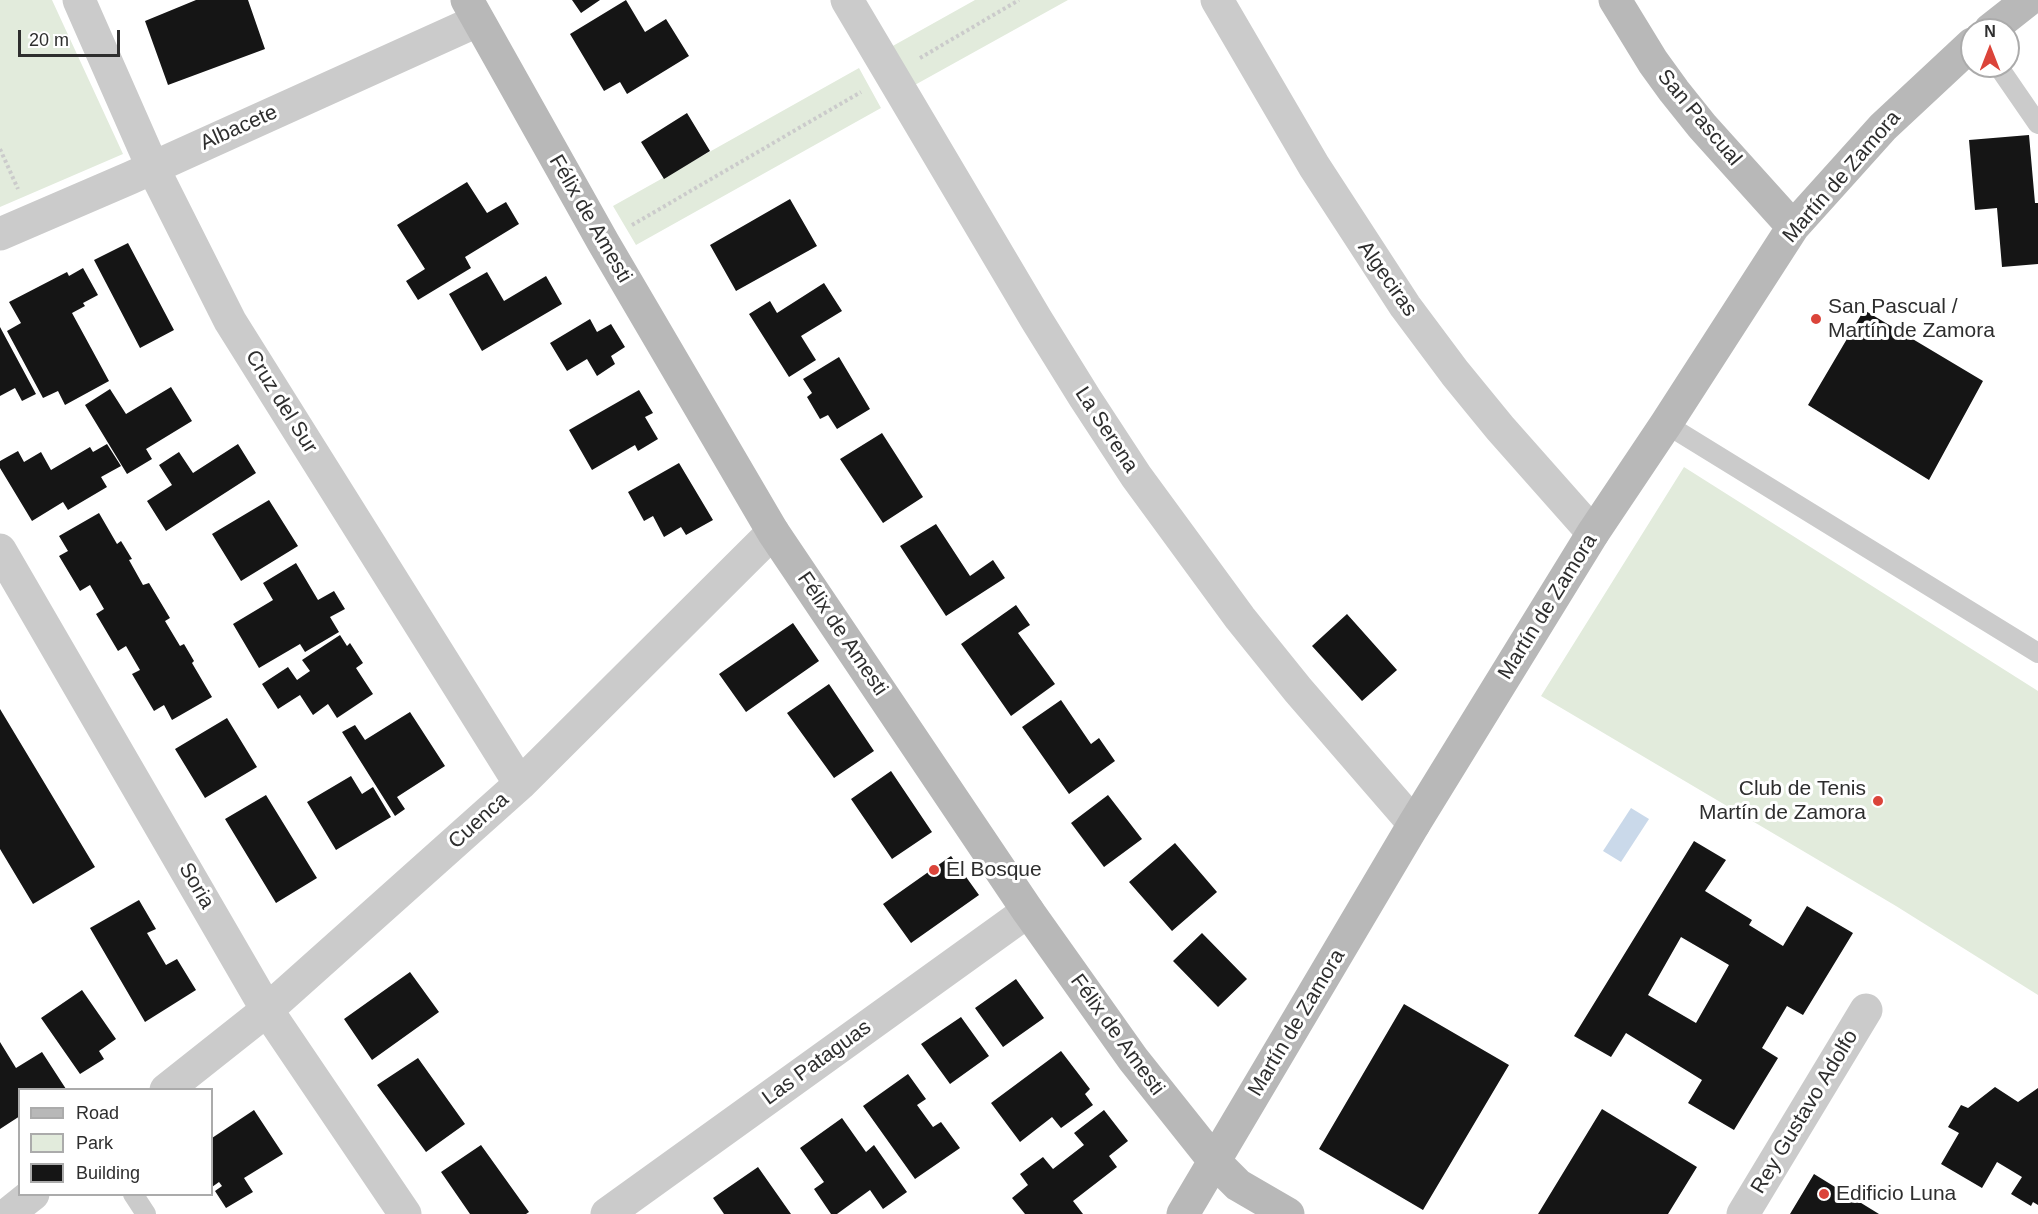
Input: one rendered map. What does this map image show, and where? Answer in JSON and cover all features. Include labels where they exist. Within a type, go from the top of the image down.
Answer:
[{"type":"street","name":"Cruz del Sur","points":[[79,0],[152,166],[230,321],[520,784]]},
{"type":"street","name":"La Serena","points":[[848,0],[1054,349],[1136,476],[1240,618],[1298,690],[1414,824]]},
{"type":"street","name":"Algeciras","points":[[1217,0],[1314,166],[1405,306],[1500,428],[1593,533]]},
{"type":"street","name":"San Pascual","points":[[1615,0],[1674,92],[1793,227]]},
{"type":"street","points":[[2005,18],[2028,0]]},
{"type":"street","name":"Albacete","points":[[0,234],[152,166],[472,10]]},
{"type":"street","name":"Félix de Amesti","points":[[472,10],[603,242],[773,532],[1028,911],[1133,1059],[1215,1162],[1238,1185],[1288,1214]]},
{"type":"street","name":"Martín de Zamora","points":[[1183,1214],[1414,824],[1593,533],[1793,227],[1883,127],[1960,55]]},
{"type":"street","name":"Cuenca","points":[[167,1088],[267,1010],[520,784],[773,532]]},
{"type":"street","name":"Soria","points":[[0,550],[267,1010],[405,1214]]},
{"type":"street","name":"Las Pataguas","points":[[607,1214],[1028,911]]},
{"type":"street","name":"Rey Gustavo Adolfo","points":[[1743,1214],[1866,1010]]},
{"type":"street","points":[[8,1214],[30,1196]]},
{"type":"lane","points":[[2006,78],[2038,124]]},
{"type":"lane","points":[[1666,424],[2038,653]]},
{"type":"lane","points":[[135,1196],[146,1214]]},
{"type":"path","points":[[603,242],[1019,0]]},
{"type":"path","points":[[0,150],[33,220]]},
{"type":"green space","points":[[0,0],[52,0],[123,154],[0,207]]},
{"type":"green space","points":[[975,0],[1068,0],[904,91],[882,52]]},
{"type":"green space","points":[[859,68],[881,108],[636,245],[613,206]]},
{"type":"green space","name":"Club de Tenis Martín de Zamora","points":[[1684,467],[2038,691],[2038,995],[1896,906],[1541,696]]},
{"type":"water","points":[[1631,808],[1649,819],[1621,862],[1603,851]]},
{"type":"building","points":[[196,0],[248,0],[265,49],[168,85],[145,21]]},
{"type":"building","points":[[572,0],[600,0],[581,13]]},
{"type":"building","points":[[626,0],[645,32],[666,19],[689,56],[627,94],[620,82],[604,91],[570,34]]},
{"type":"building","points":[[687,113],[710,151],[664,179],[641,142]]},
{"type":"building","points":[[2029,135],[2035,203],[2038,203],[2038,264],[2002,267],[1997,208],[1975,210],[1969,140]]},
{"type":"building","points":[[467,182],[487,213],[506,202],[519,224],[465,257],[471,268],[418,300],[406,281],[425,269],[397,225]]},
{"type":"building","points":[[790,199],[817,246],[736,291],[710,245]]},
{"type":"building","points":[[128,243],[174,330],[140,348],[94,260]]},
{"type":"building","points":[[83,268],[98,295],[83,303],[85,306],[72,313],[109,381],[65,405],[58,391],[43,398],[7,331],[21,323],[9,302],[67,272],[69,276]]},
{"type":"building","points":[[487,272],[504,301],[546,276],[562,304],[482,351],[449,294]]},
{"type":"building","points":[[824,283],[842,311],[801,336],[816,360],[789,377],[749,314],[770,301],[777,313]]},
{"type":"building","points":[[1864,310],[1983,381],[1929,480],[1808,405]]},
{"type":"building","points":[[590,319],[597,332],[611,324],[625,347],[611,356],[615,364],[597,376],[587,359],[567,371],[550,343]]},
{"type":"building","points":[[0,327],[36,394],[22,401],[15,388],[0,396]]},
{"type":"building","points":[[839,357],[870,409],[837,429],[828,415],[820,419],[807,397],[812,393],[803,379]]},
{"type":"building","points":[[171,387],[192,421],[146,449],[152,459],[127,474],[85,405],[110,389],[126,414]]},
{"type":"building","points":[[639,390],[653,413],[645,417],[658,439],[638,451],[635,445],[592,470],[569,430]]},
{"type":"building","points":[[882,433],[923,497],[883,523],[840,459]]},
{"type":"building","points":[[107,444],[121,466],[101,477],[107,487],[68,510],[63,502],[32,521],[0,468],[0,461],[18,451],[24,462],[41,452],[51,470],[90,447],[93,452]]},
{"type":"building","points":[[238,444],[256,473],[166,531],[147,501],[172,485],[159,465],[179,452],[193,473]]},
{"type":"building","points":[[679,463],[713,520],[686,535],[681,527],[664,537],[653,516],[644,521],[628,492]]},
{"type":"building","points":[[269,500],[298,546],[241,581],[212,534]]},
{"type":"building","points":[[99,513],[117,544],[121,541],[132,559],[129,560],[143,585],[149,583],[170,618],[165,621],[180,646],[184,644],[194,661],[192,663],[212,697],[172,720],[164,705],[154,711],[132,674],[140,670],[126,646],[118,651],[96,614],[104,609],[90,585],[80,591],[59,556],[68,551],[59,536]]},
{"type":"building","points":[[936,524],[970,576],[993,560],[1005,578],[946,616],[900,546]]},
{"type":"building","points":[[296,563],[318,600],[334,591],[345,609],[330,617],[339,632],[305,652],[300,644],[259,668],[233,624],[273,600],[263,583]]},
{"type":"building","points":[[1016,605],[1030,625],[1018,633],[1055,684],[1011,716],[961,644]]},
{"type":"building","points":[[1347,614],[1397,670],[1362,701],[1312,646]]},
{"type":"building","points":[[793,623],[819,661],[746,712],[719,674]]},
{"type":"building","points":[[340,635],[347,646],[350,643],[363,663],[356,668],[373,694],[337,718],[328,704],[313,715],[300,695],[278,709],[262,684],[288,667],[297,680],[310,671],[302,660]]},
{"type":"building","points":[[829,684],[874,751],[834,778],[787,713]]},
{"type":"building","points":[[1061,700],[1091,744],[1099,738],[1115,761],[1069,794],[1022,727]]},
{"type":"building","points":[[0,709],[95,867],[33,904],[0,849]]},
{"type":"building","points":[[410,712],[445,766],[397,797],[405,809],[395,816],[342,732],[355,725],[365,740]]},
{"type":"building","points":[[227,718],[257,767],[205,798],[175,749]]},
{"type":"building","points":[[891,771],[932,832],[892,859],[851,799]]},
{"type":"building","points":[[351,776],[362,794],[373,787],[391,817],[336,850],[307,802]]},
{"type":"building","points":[[266,795],[317,878],[276,903],[225,819]]},
{"type":"building","points":[[1108,795],[1142,839],[1104,867],[1071,823]]},
{"type":"building","points":[[1694,841],[1726,860],[1705,891],[1752,920],[1749,925],[1783,946],[1807,906],[1853,933],[1803,1015],[1787,1006],[1762,1048],[1778,1058],[1734,1130],[1688,1103],[1702,1080],[1626,1033],[1611,1057],[1574,1036]],"holes":[[[1681,937],[1729,965],[1696,1023],[1648,995]]]},
{"type":"building","points":[[1175,843],[1217,892],[1172,931],[1129,882]]},
{"type":"building","points":[[951,856],[979,895],[911,943],[883,904]]},
{"type":"building","points":[[139,900],[156,929],[147,933],[166,965],[177,959],[196,990],[145,1022],[90,928]]},
{"type":"building","points":[[1202,933],[1247,979],[1218,1007],[1173,961]]},
{"type":"building","points":[[410,972],[439,1012],[372,1060],[344,1019]]},
{"type":"building","points":[[1016,979],[1044,1018],[1003,1047],[975,1008]]},
{"type":"building","points":[[82,990],[116,1039],[99,1051],[104,1059],[80,1074],[41,1018]]},
{"type":"building","points":[[1404,1004],[1509,1065],[1423,1210],[1319,1149]]},
{"type":"building","points":[[961,1017],[989,1056],[950,1084],[921,1044]]},
{"type":"building","points":[[0,1042],[16,1068],[42,1052],[65,1088],[18,1088],[18,1117],[0,1129]]},
{"type":"building","points":[[1061,1051],[1090,1089],[1085,1094],[1093,1105],[1061,1128],[1052,1117],[1020,1142],[991,1103]]},
{"type":"building","points":[[418,1058],[465,1124],[426,1152],[377,1085]]},
{"type":"building","points":[[908,1074],[926,1099],[917,1105],[933,1127],[941,1122],[960,1148],[915,1179],[863,1106]]},
{"type":"building","points":[[1995,1087],[2018,1102],[2038,1088],[2038,1205],[2033,1202],[2031,1206],[2011,1194],[2022,1177],[1997,1162],[1982,1188],[1941,1164],[1959,1133],[1948,1127],[1961,1105],[1968,1108]]},
{"type":"building","points":[[1602,1109],[1697,1167],[1668,1214],[1538,1214]]},
{"type":"building","points":[[254,1110],[283,1154],[244,1178],[253,1192],[226,1208],[215,1191],[222,1186],[219,1182],[213,1186],[213,1137]]},
{"type":"building","points":[[1104,1110],[1128,1141],[1109,1156],[1117,1167],[1073,1201],[1083,1214],[1025,1214],[1012,1198],[1028,1185],[1020,1174],[1043,1157],[1053,1169],[1084,1145],[1074,1133]]},
{"type":"building","points":[[842,1118],[866,1152],[874,1145],[907,1192],[883,1209],[870,1190],[837,1214],[831,1214],[814,1189],[824,1182],[800,1148]]},
{"type":"building","points":[[481,1145],[529,1212],[526,1214],[470,1214],[441,1172]]},
{"type":"building","points":[[758,1167],[791,1214],[724,1214],[713,1198]]},
{"type":"building","name":"Edificio Luna","points":[[1814,1174],[1879,1214],[1790,1214]]},
{"type":"place","name":"San Pascual / Martín de Zamora","points":[[1816,319]]},
{"type":"place","name":"Club de Tenis Martín de Zamora","points":[[1878,801]]},
{"type":"place","name":"El Bosque","points":[[934,870]]},
{"type":"place","name":"Edificio Luna","points":[[1824,1194]]}]
